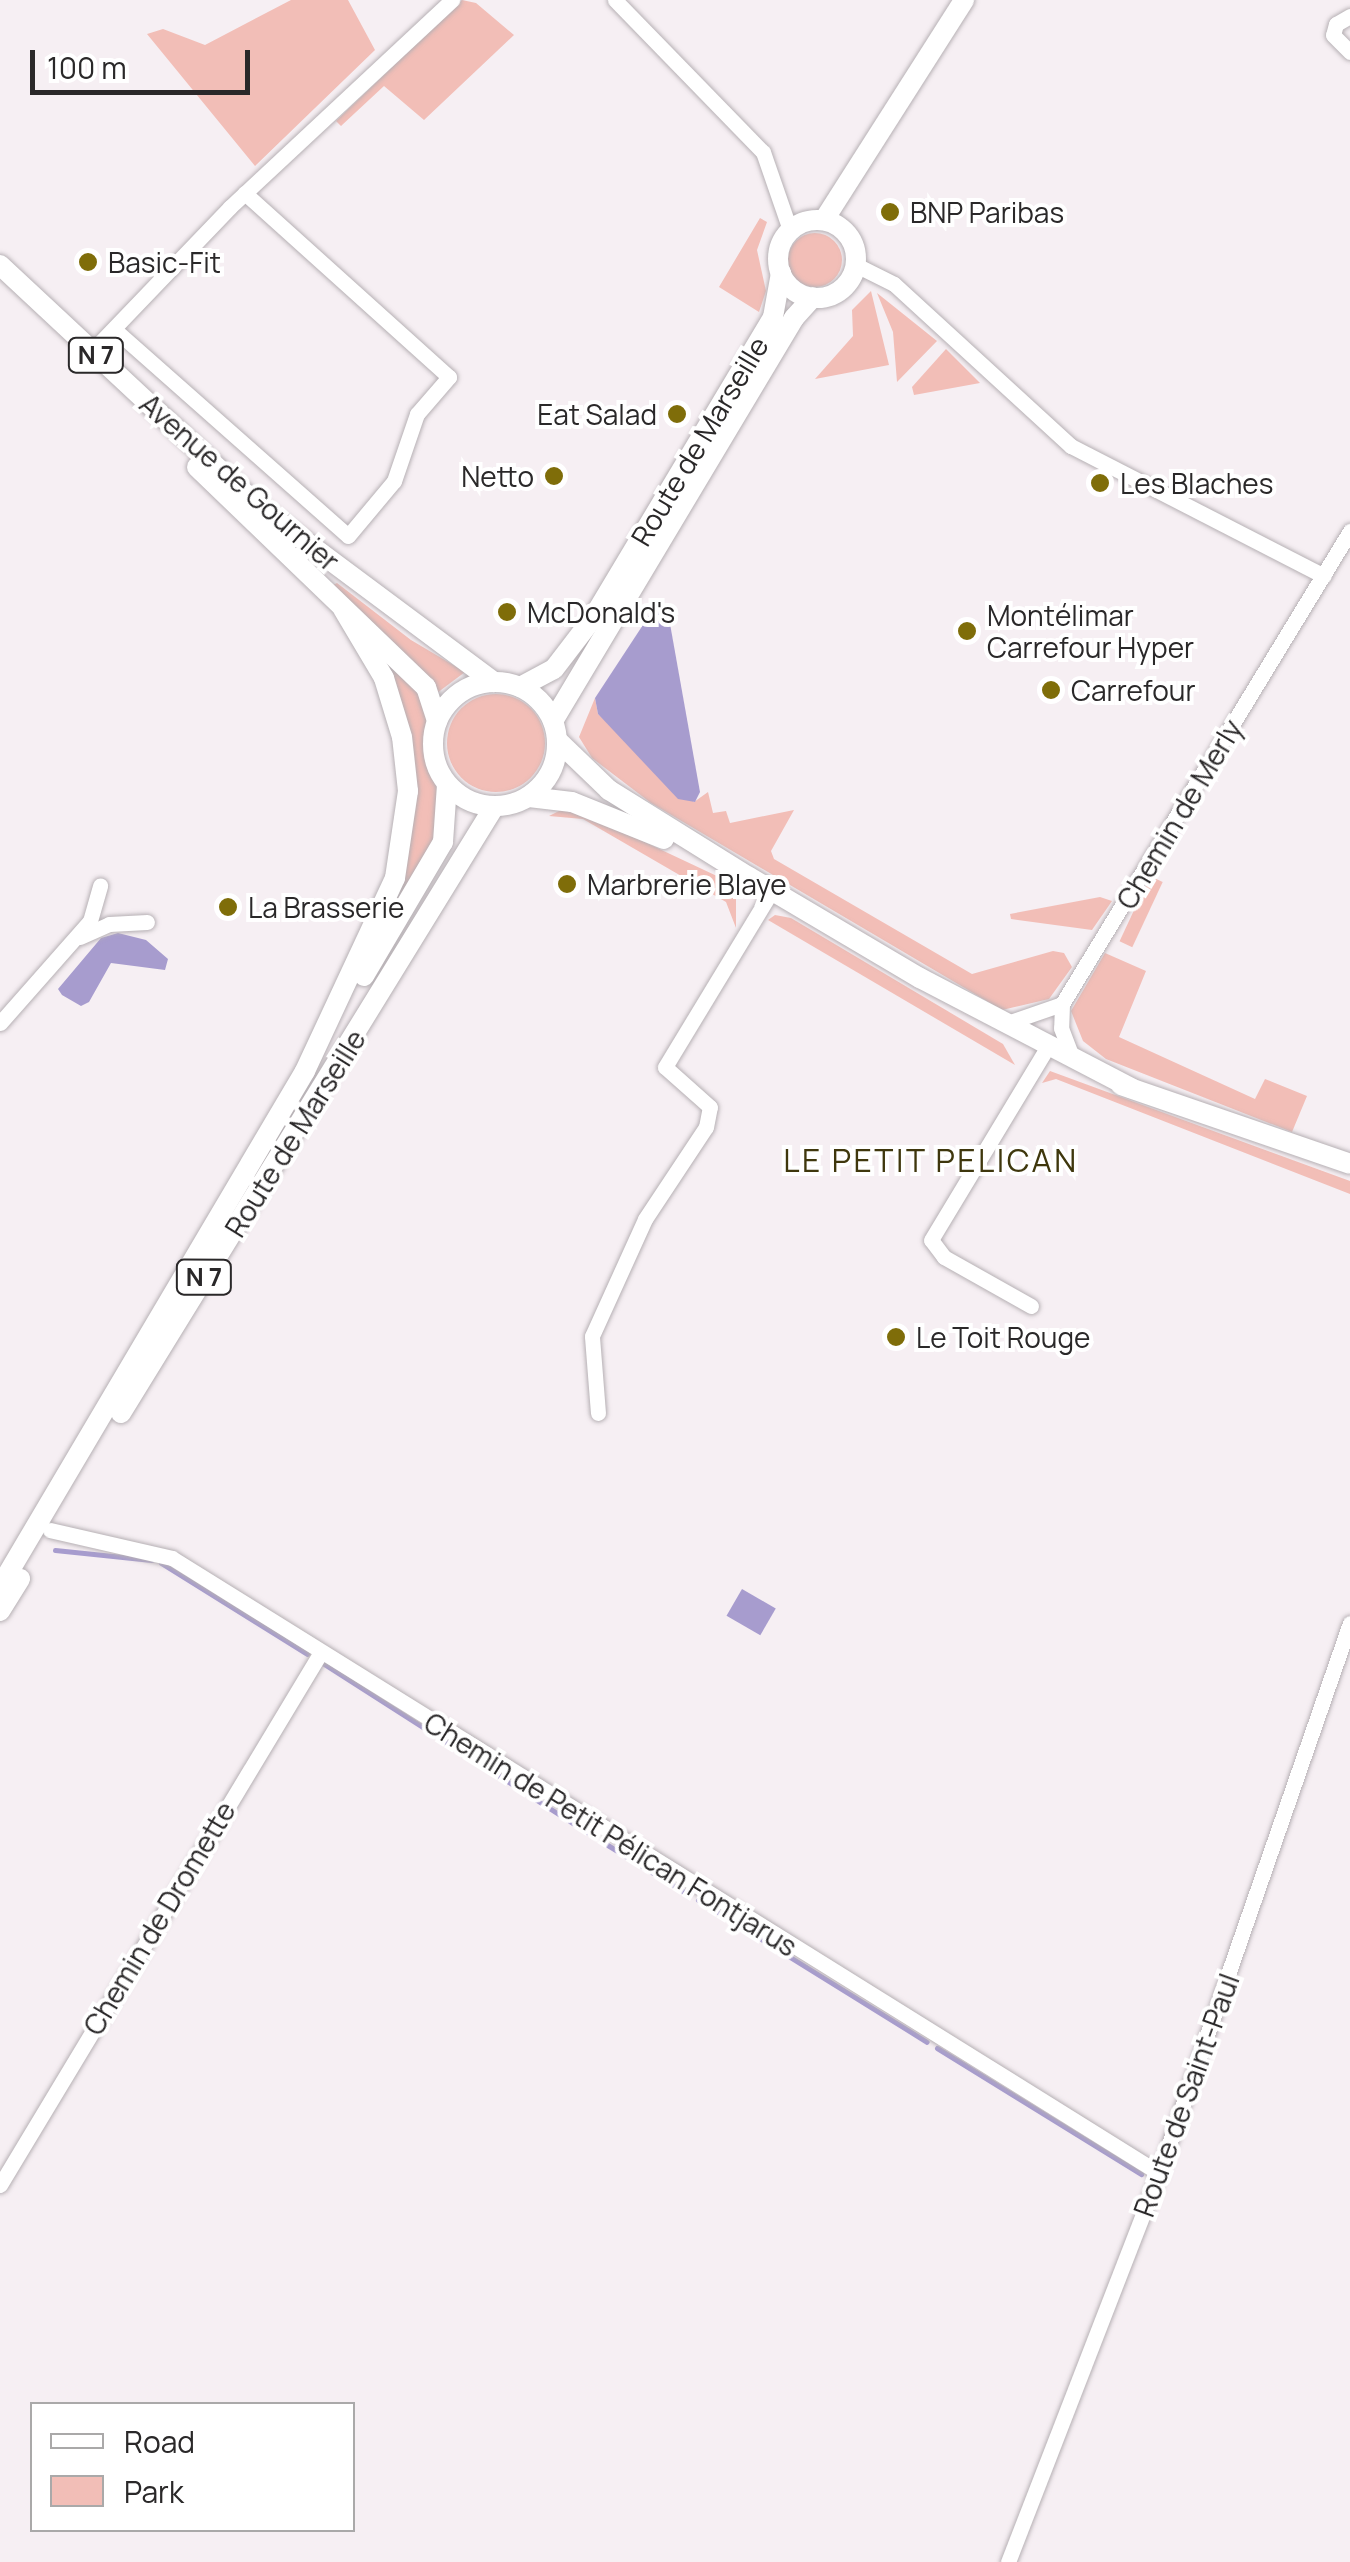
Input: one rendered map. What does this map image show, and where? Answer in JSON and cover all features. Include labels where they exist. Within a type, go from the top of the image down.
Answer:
[{"type":"main road","points":[[859,174],[846,232],[856,265],[840,290],[813,297],[795,291],[781,272],[779,250],[790,230],[824,220],[859,174],[964,0]]},
{"type":"main road","points":[[824,220],[846,232]]},
{"type":"main road","name":"Avenue de Gournier","points":[[0,265],[263,510],[414,627],[494,682]]},
{"type":"main road","name":"Route de Marseille","points":[[520,687],[554,668],[593,618],[773,317],[781,272]]},
{"type":"main road","name":"Avenue de Gournier","points":[[0,283],[426,687],[437,721]]},
{"type":"main road","name":"Route de Marseille","points":[[556,731],[794,318],[813,297]]},
{"type":"main road","points":[[312,579],[336,577],[402,626],[414,627]]},
{"type":"main road","name":"N 7","points":[[317,1050],[390,890],[408,792],[396,710],[343,609]]},
{"type":"main road","points":[[749,878],[609,790],[520,687],[494,682],[460,692],[437,721],[434,755],[447,785],[494,807],[528,797],[606,813],[772,890],[920,978],[981,1021],[1044,1053],[1350,1164]]},
{"type":"main road","points":[[528,797],[551,773],[556,731]]},
{"type":"main road","name":"N 7","points":[[317,1050],[436,858],[449,807],[447,785]]},
{"type":"main road","name":"Route de Marseille","points":[[0,1611],[494,807]]},
{"type":"main road","points":[[920,978],[1132,1088]]},
{"type":"main road","name":"Route de Marseille","points":[[0,1587],[317,1050]]},
{"type":"street","points":[[92,351],[245,193],[452,0]]},
{"type":"street","points":[[615,0],[756,142],[790,230]]},
{"type":"street","points":[[1350,16],[1336,24],[1333,35],[1350,52]]},
{"type":"street","points":[[114,329],[348,536],[394,482],[417,414],[449,377],[245,193]]},
{"type":"street","points":[[856,265],[894,284],[1071,446],[1324,576]]},
{"type":"street","name":"Chemin de Merly","points":[[1062,1004],[1350,532]]},
{"type":"street","points":[[0,1023],[77,939],[96,910],[100,885]]},
{"type":"street","points":[[598,1414],[592,1336],[645,1218],[706,1127],[710,1107],[666,1067],[772,890]]},
{"type":"street","points":[[77,939],[109,924],[147,922]]},
{"type":"street","points":[[1010,1022],[1062,1004],[1061,1028],[1071,1054]]},
{"type":"street","points":[[1031,1306],[944,1258],[932,1240],[1044,1053]]},
{"type":"street","name":"Chemin de Petit Pélican Fontjarus","points":[[50,1530],[172,1558],[1158,2173]]},
{"type":"street","name":"Route de Saint-Paul","points":[[1008,2562],[1158,2173],[1350,1623]]},
{"type":"street","name":"Chemin de Dromette","points":[[0,2185],[321,1652]]},
{"type":"green space","points":[[291,0],[348,0],[375,50],[255,166],[147,34],[163,29],[205,45]]},
{"type":"green space","points":[[462,0],[476,3],[514,35],[424,120],[384,86],[341,126],[336,121]]},
{"type":"green space","points":[[760,218],[767,222],[757,250],[766,291],[759,312],[719,287]]},
{"type":"green space","points":[[815,233],[834,241],[842,260],[834,279],[815,287],[796,279],[788,260],[796,241]]},
{"type":"green space","points":[[871,291],[889,365],[815,379],[853,336],[852,310]]},
{"type":"green space","points":[[877,293],[937,341],[897,382],[893,332]]},
{"type":"green space","points":[[946,349],[980,383],[914,395],[912,387]]},
{"type":"green space","points":[[337,583],[411,640],[465,672],[437,693],[331,586]]},
{"type":"green space","points":[[374,641],[405,670],[429,710],[425,759],[441,798],[435,845],[373,945],[413,823]]},
{"type":"green space","points":[[496,694],[515,697],[531,708],[542,724],[542,762],[531,778],[515,789],[496,792],[477,789],[461,778],[450,762],[447,743],[450,724],[461,708],[477,697]]},
{"type":"green space","points":[[595,698],[598,714],[694,802],[708,792],[713,813],[726,811],[730,823],[794,810],[771,851],[774,859],[972,974],[1053,951],[1064,953],[1072,967],[1049,999],[1002,1010],[651,803],[592,758],[579,737]]},
{"type":"green space","points":[[561,810],[585,814],[736,885],[736,928],[726,902],[583,819],[549,816]]},
{"type":"green space","points":[[1150,876],[1163,882],[1132,947],[1120,941]]},
{"type":"green space","points":[[1100,897],[1112,901],[1092,930],[1011,919],[1010,914]]},
{"type":"green space","points":[[775,915],[791,918],[1003,1044],[1015,1065],[768,920]]},
{"type":"green space","points":[[1105,953],[1146,971],[1119,1037],[1255,1099],[1265,1079],[1307,1096],[1292,1132],[1106,1059],[1083,1041],[1071,1011]]},
{"type":"green space","points":[[1050,1071],[1350,1181],[1350,1194],[1056,1079],[1042,1083]]},
{"type":"shaded area","points":[[658,602],[667,607],[700,792],[695,802],[678,799],[598,714],[595,698]]},
{"type":"shaded area","points":[[118,933],[146,940],[168,959],[165,970],[111,963],[89,1002],[81,1006],[62,995],[58,989],[101,938]]},
{"type":"shaded area","points":[[742,1589],[776,1608],[760,1635],[726,1616]]},
{"type":"waterway","points":[[55,1550],[151,1560]]},
{"type":"waterway","points":[[161,1563],[307,1654]]},
{"type":"waterway","points":[[324,1664],[587,1832]]},
{"type":"waterway","points":[[601,1841],[686,1893]]},
{"type":"waterway","points":[[698,1900],[927,2042]]},
{"type":"waterway","points":[[937,2048],[1141,2174]]},
{"type":"place","name":"BNP Paribas","points":[[890,212]]},
{"type":"place","name":"Basic-Fit","points":[[88,262]]},
{"type":"place","name":"Eat Salad","points":[[677,414]]},
{"type":"place","name":"Netto","points":[[554,476]]},
{"type":"place","name":"Les Blaches","points":[[1100,483]]},
{"type":"place","name":"McDonald's","points":[[507,612]]},
{"type":"place","name":"Montélimar Carrefour Hyper","points":[[967,631]]},
{"type":"place","name":"Carrefour","points":[[1051,690]]},
{"type":"place","name":"Marbrerie Blaye","points":[[567,884]]},
{"type":"place","name":"La Brasserie","points":[[228,907]]},
{"type":"place","name":"Le Toit Rouge","points":[[896,1337]]},
{"type":"district","name":"LE PETIT PELICAN","points":[[931,1160]]}]
